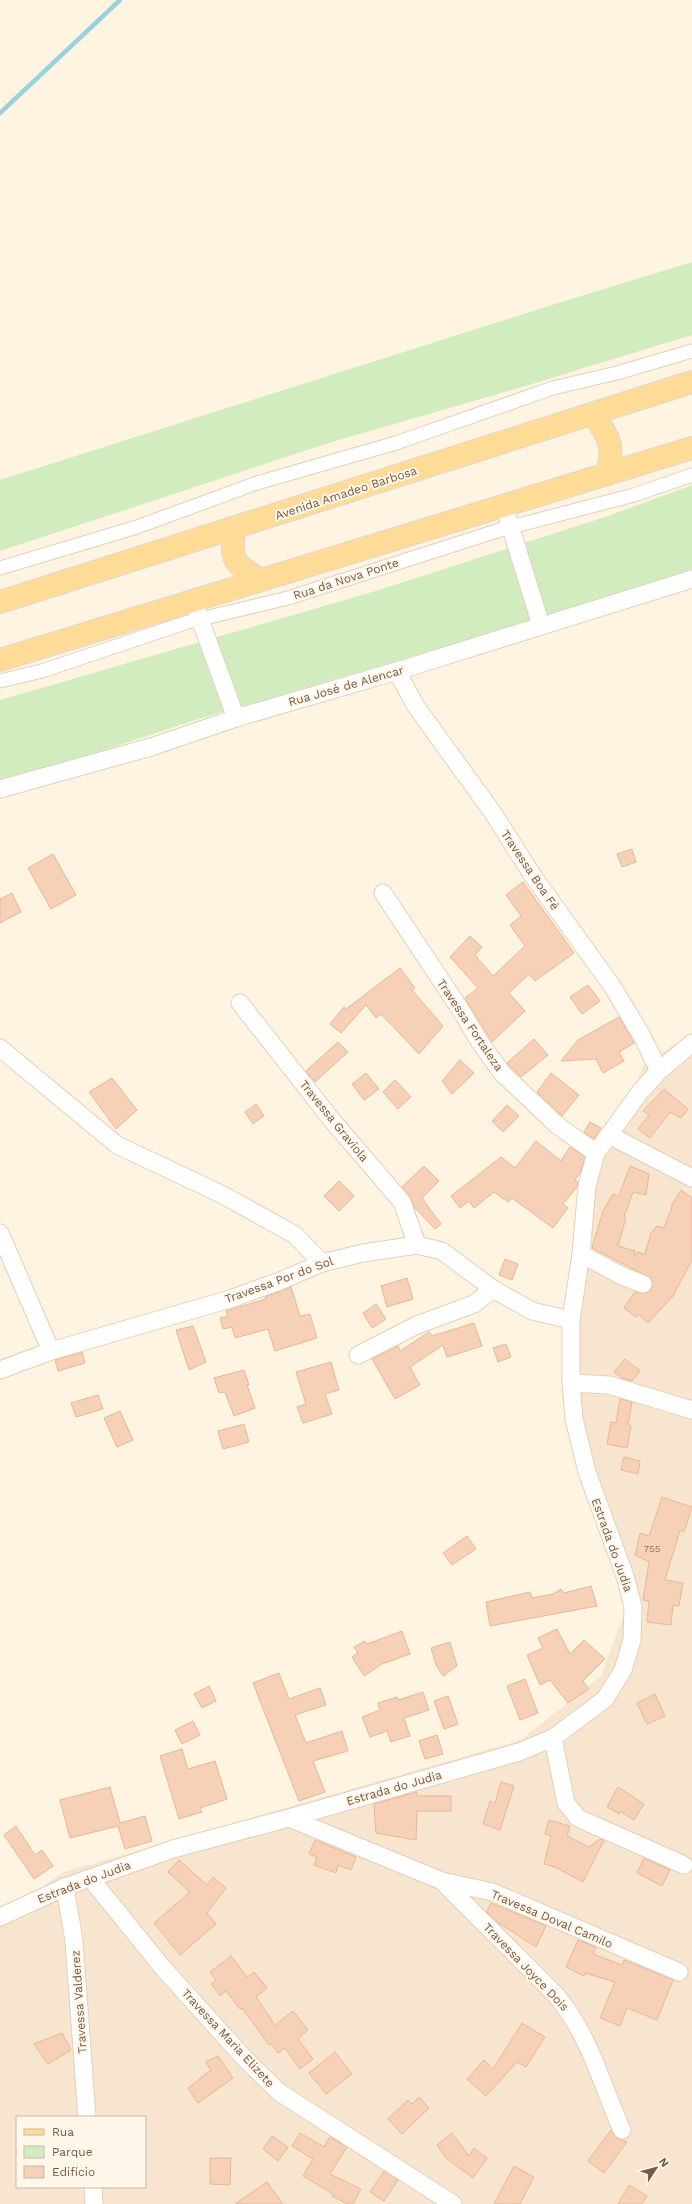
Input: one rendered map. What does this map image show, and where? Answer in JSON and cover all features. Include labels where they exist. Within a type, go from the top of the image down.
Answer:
[{"type":"main road","name":"Avenida Amadeo Barbosa","points":[[0,602],[692,382]]},
{"type":"main road","points":[[593,414],[611,445],[611,456],[606,475]]},
{"type":"main road","points":[[0,660],[197,609],[260,579],[692,448]]},
{"type":"main road","points":[[235,528],[232,549],[236,562],[243,570],[260,579]]},
{"type":"street","points":[[0,568],[137,527],[257,483],[396,443],[553,388],[617,373],[692,351]]},
{"type":"street","name":"Rua da Nova Ponte","points":[[0,681],[42,671],[197,609],[288,598],[510,527],[634,495],[692,474]]},
{"type":"street","points":[[504,506],[541,625]]},
{"type":"street","name":"Rua José de Alencar","points":[[0,789],[151,748],[236,718],[397,671],[541,625],[692,580]]},
{"type":"street","points":[[197,609],[236,718]]},
{"type":"street","name":"Travessa Boa Fé","points":[[397,671],[415,705],[493,813],[533,876],[612,986],[642,1036],[659,1071]]},
{"type":"street","name":"Travessa Fortaleza","points":[[383,893],[502,1073],[557,1125],[596,1153]]},
{"type":"street","name":"Travessa Graviola","points":[[240,1003],[331,1119],[402,1202],[417,1245]]},
{"type":"street","name":"Estrada do Judia","points":[[0,1917],[65,1887],[172,1849],[500,1759],[553,1738],[606,1698],[623,1670],[632,1640],[633,1607],[626,1579],[586,1472],[574,1419],[571,1383],[571,1320],[581,1254],[588,1186],[596,1153],[640,1092],[659,1071],[692,1043]]},
{"type":"street","points":[[0,1048],[117,1145],[223,1195],[295,1235],[322,1262]]},
{"type":"street","points":[[609,1135],[692,1178]]},
{"type":"street","points":[[0,1233],[51,1351]]},
{"type":"street","name":"Travessa Por do Sol","points":[[0,1370],[51,1351],[230,1299],[280,1281],[322,1262],[363,1252],[417,1245],[442,1251],[494,1289],[532,1310],[571,1320]]},
{"type":"street","points":[[581,1254],[622,1276],[643,1284]]},
{"type":"street","points":[[358,1355],[417,1325],[474,1304],[494,1289]]},
{"type":"street","points":[[571,1383],[609,1385],[692,1410]]},
{"type":"street","points":[[553,1738],[566,1803],[578,1818],[684,1865]]},
{"type":"street","name":"Travessa Doval Camilo","points":[[289,1818],[442,1881],[492,1892],[679,1972]]},
{"type":"street","name":"Travessa Maria Elizete","points":[[91,1879],[174,1980],[246,2060],[279,2092],[453,2204]]},
{"type":"street","name":"Travessa Joyce Dois","points":[[442,1881],[555,1994],[571,2014],[587,2042],[622,2130]]},
{"type":"street","name":"Travessa Valderez","points":[[65,1887],[74,1941],[87,2116]]},
{"type":"street","points":[[93,2188],[94,2204]]},
{"type":"shaded area","points":[[692,1032],[692,2204],[0,2204],[0,1917],[64,1872],[521,1740],[601,1676],[632,1593],[586,1452],[563,1310],[577,1287],[589,1191],[644,1065]]},
{"type":"green space","points":[[692,262],[692,335],[532,384],[332,442],[0,551],[0,480]]},
{"type":"green space","points":[[692,485],[692,569],[572,610],[205,717],[0,784],[0,700],[379,590],[605,517]]},
{"type":"building","points":[[632,849],[636,862],[622,867],[617,854]]},
{"type":"building","points":[[53,854],[76,895],[51,909],[28,868]]},
{"type":"building","points":[[523,882],[574,953],[535,981],[529,974],[509,993],[525,1011],[492,1042],[465,998],[478,988],[450,957],[470,936],[482,947],[475,955],[493,976],[525,946],[510,925],[521,916],[506,895]]},
{"type":"building","points":[[12,893],[21,912],[0,923],[0,899]]},
{"type":"building","points":[[400,968],[415,988],[412,990],[443,1026],[419,1054],[381,1014],[376,1018],[366,1005],[341,1033],[330,1024],[344,1007],[346,1009]]},
{"type":"building","points":[[588,985],[600,1001],[582,1014],[570,997]]},
{"type":"building","points":[[619,1017],[634,1043],[619,1052],[624,1061],[603,1073],[596,1059],[561,1061],[578,1040]]},
{"type":"building","points":[[534,1039],[548,1055],[521,1077],[507,1063]]},
{"type":"building","points":[[338,1042],[348,1052],[315,1082],[306,1071]]},
{"type":"building","points":[[460,1060],[474,1073],[452,1094],[442,1081]]},
{"type":"building","points":[[366,1073],[379,1089],[364,1100],[352,1084]]},
{"type":"building","points":[[551,1073],[579,1095],[562,1116],[537,1092]]},
{"type":"building","points":[[112,1078],[137,1110],[116,1129],[89,1092]]},
{"type":"building","points":[[395,1080],[411,1097],[398,1109],[383,1092]]},
{"type":"building","points":[[664,1089],[688,1109],[681,1118],[670,1112],[650,1138],[638,1129],[649,1115],[643,1111]]},
{"type":"building","points":[[256,1104],[264,1116],[253,1124],[245,1112]]},
{"type":"building","points":[[507,1105],[519,1116],[503,1132],[492,1121]]},
{"type":"building","points":[[590,1122],[601,1128],[594,1139],[584,1132]]},
{"type":"building","points":[[536,1141],[561,1161],[570,1147],[585,1157],[581,1171],[575,1180],[578,1182],[577,1187],[563,1204],[568,1208],[553,1228],[512,1198],[508,1202],[494,1192],[474,1208],[469,1201],[460,1208],[451,1196],[501,1157],[515,1168]]},
{"type":"building","points":[[424,1166],[439,1181],[422,1198],[441,1224],[435,1229],[414,1207],[410,1196],[402,1187]]},
{"type":"building","points":[[630,1166],[649,1174],[646,1195],[633,1192],[624,1217],[626,1218],[618,1246],[635,1251],[634,1257],[638,1252],[645,1254],[651,1233],[657,1226],[664,1228],[672,1207],[671,1206],[681,1190],[692,1198],[692,1260],[673,1296],[648,1323],[638,1314],[636,1317],[624,1308],[635,1292],[644,1294],[650,1291],[652,1287],[651,1278],[592,1248],[603,1211],[613,1194],[619,1196]]},
{"type":"building","points":[[339,1181],[354,1196],[339,1211],[324,1196]]},
{"type":"building","points":[[505,1259],[518,1264],[512,1280],[499,1275]]},
{"type":"building","points":[[407,1278],[413,1299],[387,1307],[381,1286]]},
{"type":"building","points":[[291,1287],[300,1316],[310,1314],[317,1338],[275,1351],[268,1329],[235,1338],[232,1327],[223,1329],[220,1318],[228,1316],[226,1311],[266,1299],[265,1297]]},
{"type":"building","points":[[376,1304],[386,1319],[372,1328],[363,1313]]},
{"type":"building","points":[[474,1323],[482,1346],[447,1357],[443,1345],[410,1367],[420,1385],[395,1399],[372,1359],[398,1346],[400,1351],[429,1332],[432,1336]]},
{"type":"building","points":[[193,1326],[206,1362],[189,1370],[176,1330]]},
{"type":"building","points":[[506,1344],[511,1357],[498,1362],[493,1348]]},
{"type":"building","points":[[82,1352],[85,1363],[58,1371],[55,1360]]},
{"type":"building","points":[[625,1359],[640,1371],[632,1381],[622,1378],[614,1372]]},
{"type":"building","points":[[331,1362],[339,1390],[325,1394],[332,1414],[303,1423],[297,1407],[306,1404],[296,1372]]},
{"type":"building","points":[[244,1370],[249,1385],[247,1385],[255,1408],[234,1416],[225,1392],[219,1393],[214,1378]]},
{"type":"building","points":[[98,1395],[103,1409],[76,1417],[71,1403]]},
{"type":"building","points":[[620,1399],[632,1402],[628,1425],[631,1426],[627,1448],[607,1444],[611,1422],[616,1423]]},
{"type":"building","points":[[120,1411],[133,1440],[117,1447],[104,1418]]},
{"type":"building","points":[[244,1424],[249,1442],[223,1449],[218,1431]]},
{"type":"building","points":[[624,1457],[640,1461],[638,1474],[621,1470]]},
{"type":"building","points":[[662,1497],[692,1507],[684,1532],[680,1530],[665,1580],[683,1583],[679,1606],[673,1605],[671,1625],[647,1622],[649,1601],[643,1600],[649,1562],[635,1555],[640,1533],[649,1536]]},
{"type":"building","points":[[467,1536],[476,1549],[452,1565],[443,1553]]},
{"type":"building","points":[[591,1586],[597,1606],[490,1626],[486,1602],[530,1592],[532,1598],[553,1594],[561,1589],[564,1593]]},
{"type":"building","points":[[557,1629],[570,1654],[584,1640],[605,1659],[583,1681],[589,1689],[568,1703],[550,1680],[540,1685],[527,1655],[543,1648],[538,1638]]},
{"type":"building","points":[[402,1631],[410,1654],[382,1664],[364,1676],[352,1657],[358,1653],[354,1647],[365,1641],[367,1644]]},
{"type":"building","points":[[450,1642],[457,1666],[443,1676],[436,1665],[431,1648]]},
{"type":"building","points":[[279,1673],[289,1699],[320,1688],[326,1705],[295,1715],[306,1743],[342,1731],[348,1751],[313,1761],[325,1792],[299,1801],[253,1683]]},
{"type":"building","points":[[525,1679],[538,1713],[520,1720],[507,1686]]},
{"type":"building","points":[[209,1686],[216,1701],[202,1708],[194,1694]]},
{"type":"building","points":[[423,1692],[429,1710],[404,1718],[410,1736],[391,1742],[387,1731],[370,1737],[362,1717],[380,1710],[378,1703],[397,1697],[398,1700]]},
{"type":"building","points":[[655,1694],[665,1716],[647,1724],[637,1703]]},
{"type":"building","points":[[448,1696],[458,1724],[444,1729],[434,1701]]},
{"type":"building","points":[[193,1721],[200,1735],[182,1744],[175,1730]]},
{"type":"building","points":[[437,1735],[443,1754],[425,1759],[419,1741]]},
{"type":"building","points":[[182,1749],[188,1769],[215,1761],[227,1799],[200,1808],[202,1812],[179,1819],[160,1756]]},
{"type":"building","points":[[501,1782],[514,1786],[500,1830],[483,1824],[490,1801],[495,1803]]},
{"type":"building","points":[[110,1787],[120,1823],[145,1816],[152,1841],[125,1849],[118,1826],[70,1838],[60,1800]]},
{"type":"building","points":[[618,1787],[644,1804],[634,1820],[620,1811],[619,1814],[607,1807]]},
{"type":"building","points":[[417,1792],[417,1796],[451,1796],[451,1811],[417,1811],[416,1840],[376,1833],[374,1804]]},
{"type":"building","points":[[549,1820],[570,1826],[567,1836],[589,1847],[600,1839],[604,1840],[583,1882],[555,1867],[544,1864],[551,1836],[545,1834]]},
{"type":"building","points":[[16,1826],[35,1855],[42,1850],[53,1866],[34,1879],[4,1835]]},
{"type":"building","points":[[315,1840],[356,1857],[351,1870],[338,1865],[336,1873],[314,1865],[317,1857],[309,1854]]},
{"type":"building","points":[[644,1858],[670,1870],[662,1886],[637,1873]]},
{"type":"building","points":[[179,1860],[207,1885],[213,1877],[226,1888],[207,1913],[216,1924],[180,1955],[154,1923],[190,1892],[168,1872]]},
{"type":"building","points":[[491,1903],[546,1926],[536,1947],[500,1924],[487,1912]]},
{"type":"building","points":[[578,1940],[596,1947],[593,1954],[622,1965],[624,1960],[673,1980],[657,2020],[627,2008],[620,2026],[600,2018],[615,1982],[585,1973],[584,1976],[566,1967]]},
{"type":"building","points":[[231,1956],[247,1977],[254,1972],[267,1988],[256,1997],[275,2025],[293,2011],[308,2030],[298,2039],[313,2059],[300,2069],[285,2048],[278,2053],[271,2044],[269,2045],[242,2008],[240,2009],[226,1991],[220,1996],[211,1984],[216,1980],[210,1972]]},
{"type":"building","points":[[522,2023],[545,2037],[526,2067],[517,2062],[486,2096],[467,2079],[484,2060],[493,2069]]},
{"type":"building","points":[[62,2033],[71,2050],[48,2064],[34,2044]]},
{"type":"building","points":[[335,2052],[352,2074],[326,2094],[309,2073]]},
{"type":"building","points":[[218,2056],[233,2078],[198,2103],[188,2088],[211,2070],[206,2062]]},
{"type":"building","points":[[419,2097],[429,2108],[402,2134],[388,2119],[408,2100],[412,2104]]},
{"type":"building","points":[[611,2130],[616,2138],[627,2142],[604,2173],[588,2161]]},
{"type":"building","points":[[300,2133],[324,2147],[330,2137],[347,2147],[330,2174],[361,2189],[353,2204],[348,2204],[332,2196],[333,2194],[303,2176],[313,2159],[292,2146]]},
{"type":"building","points":[[452,2133],[469,2156],[474,2148],[487,2158],[473,2178],[446,2158],[437,2145]]},
{"type":"building","points":[[272,2136],[288,2147],[278,2161],[263,2149]]},
{"type":"building","points":[[210,2158],[231,2158],[230,2185],[210,2184]]},
{"type":"building","points":[[514,2166],[534,2177],[520,2204],[494,2204]]},
{"type":"building","points":[[384,2171],[398,2180],[384,2201],[370,2192]]},
{"type":"building","points":[[267,2182],[283,2204],[235,2204]]},
{"type":"building","points":[[629,2185],[647,2196],[642,2204],[618,2204]]},
{"type":"waterway","points":[[0,113],[120,0]]}]
